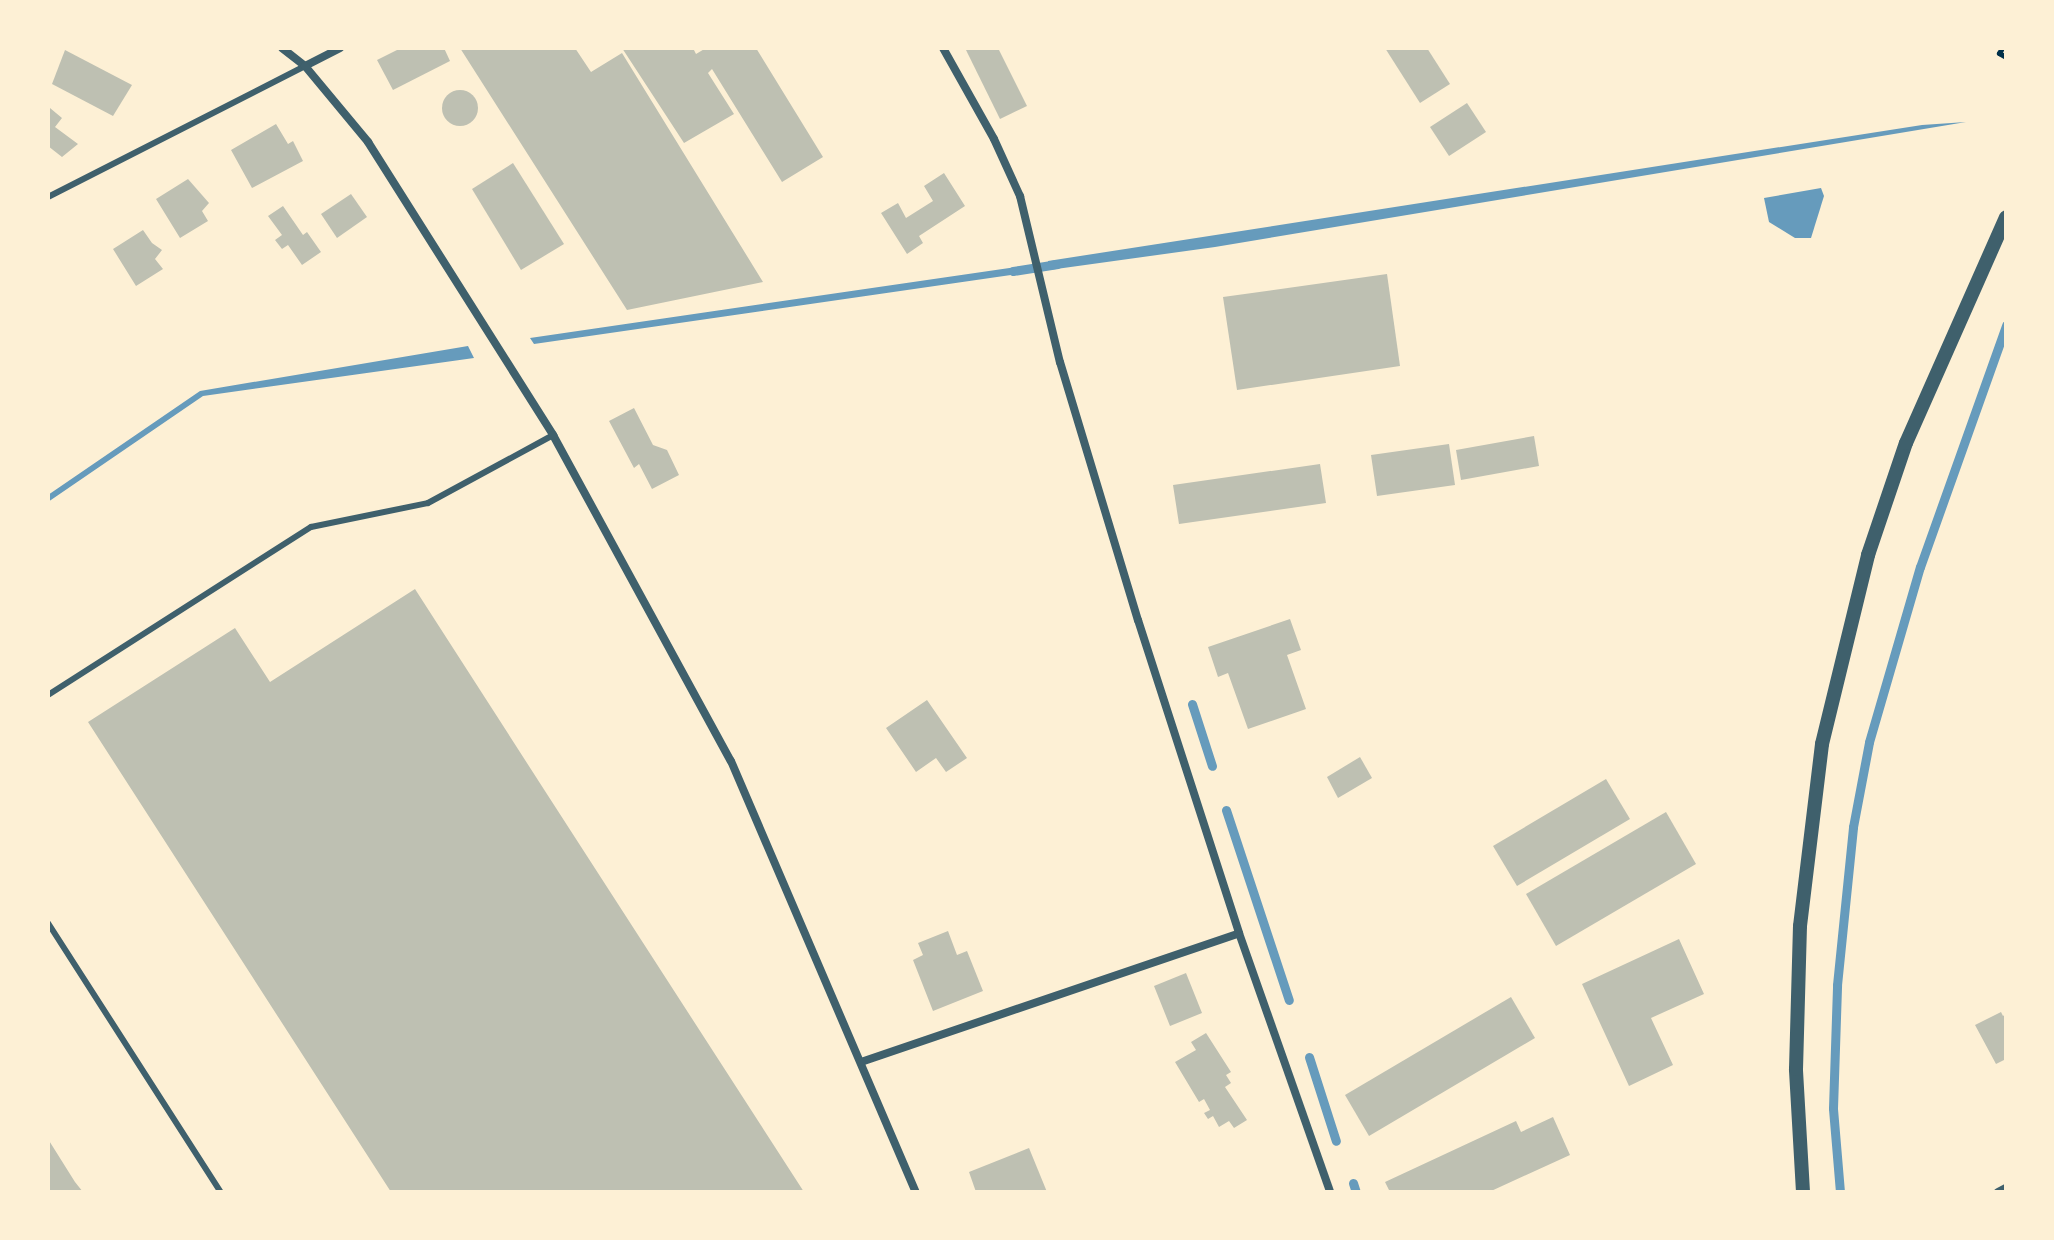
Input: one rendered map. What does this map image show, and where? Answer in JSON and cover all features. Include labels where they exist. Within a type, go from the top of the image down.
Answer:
[{"type":"street","points":[[282,48],[305,66],[368,142],[553,435],[731,761],[916,1192]]},
{"type":"street","points":[[305,66],[340,48]]},
{"type":"street","points":[[943,48],[1007,165],[1026,217],[1060,362],[1138,620],[1239,933],[1330,1192]]},
{"type":"street","points":[[1803,1192],[1796,1069],[1800,926],[1822,744],[1868,555],[1906,443],[2006,217]]},
{"type":"street","points":[[861,1062],[1239,933]]},
{"type":"street","points":[[1998,1192],[2006,1188]]},
{"type":"lane","points":[[48,197],[305,66]]},
{"type":"lane","points":[[48,695],[311,527],[428,503],[553,435]]},
{"type":"lane","points":[[48,923],[221,1192]]},
{"type":"path","points":[[2002,48],[1999,53],[2006,57]]},
{"type":"water","points":[[1966,122],[1215,247],[1049,270],[1048,265],[1048,261],[1922,125]]},
{"type":"water","points":[[1821,188],[1824,196],[1811,238],[1795,238],[1769,222],[1764,198]]},
{"type":"water","points":[[1023,266],[1025,273],[534,344],[530,338]]},
{"type":"water","points":[[468,346],[474,358],[203,396],[48,502],[48,495],[200,391]]},
{"type":"building","points":[[401,48],[444,48],[450,61],[393,90],[377,60]]},
{"type":"building","points":[[460,48],[575,48],[591,72],[622,53],[763,282],[627,310]]},
{"type":"building","points":[[622,48],[693,48],[696,54],[706,48],[756,48],[823,157],[782,182],[712,69],[708,73],[734,114],[684,143]]},
{"type":"building","points":[[965,48],[998,48],[1027,106],[1000,119]]},
{"type":"building","points":[[1385,48],[1427,48],[1450,84],[1420,103]]},
{"type":"building","points":[[65,50],[132,85],[113,116],[52,84]]},
{"type":"building","points":[[460,90],[473,95],[478,108],[473,121],[460,126],[447,121],[442,108],[447,95]]},
{"type":"building","points":[[1467,103],[1486,132],[1449,156],[1430,127]]},
{"type":"building","points":[[50,108],[62,118],[55,127],[78,144],[62,157],[48,146]]},
{"type":"building","points":[[276,124],[288,144],[293,141],[303,161],[252,188],[231,150]]},
{"type":"building","points":[[513,163],[564,244],[521,270],[472,189]]},
{"type":"building","points":[[944,173],[965,206],[919,236],[923,243],[907,254],[881,213],[898,203],[906,218],[933,201],[924,186]]},
{"type":"building","points":[[188,179],[209,203],[202,211],[208,221],[180,238],[156,199]]},
{"type":"building","points":[[351,194],[367,217],[337,238],[321,214]]},
{"type":"building","points":[[283,206],[303,235],[307,232],[321,252],[302,265],[288,245],[282,249],[275,240],[282,235],[268,216]]},
{"type":"building","points":[[143,230],[152,243],[162,250],[155,259],[163,269],[136,286],[113,249]]},
{"type":"building","points":[[1387,274],[1400,366],[1237,390],[1223,297]]},
{"type":"building","points":[[634,408],[653,445],[667,450],[679,475],[652,489],[639,464],[634,468],[609,421]]},
{"type":"building","points":[[1534,436],[1539,466],[1461,480],[1456,450]]},
{"type":"building","points":[[1449,444],[1455,485],[1377,496],[1371,455]]},
{"type":"building","points":[[1320,464],[1326,503],[1179,524],[1173,485]]},
{"type":"building","points":[[415,589],[804,1192],[391,1192],[88,722],[235,628],[270,682]]},
{"type":"building","points":[[1290,619],[1301,650],[1287,655],[1306,709],[1248,729],[1228,673],[1218,677],[1208,647]]},
{"type":"building","points":[[927,700],[967,758],[946,772],[936,758],[916,772],[886,728]]},
{"type":"building","points":[[1360,757],[1372,778],[1338,798],[1327,777]]},
{"type":"building","points":[[1606,779],[1630,819],[1517,886],[1493,846]]},
{"type":"building","points":[[1666,812],[1696,864],[1556,946],[1526,894]]},
{"type":"building","points":[[948,931],[957,955],[967,951],[983,991],[933,1011],[913,960],[923,955],[918,943]]},
{"type":"building","points":[[1679,939],[1704,994],[1651,1018],[1673,1065],[1629,1086],[1582,984]]},
{"type":"building","points":[[1186,973],[1202,1013],[1170,1026],[1154,986]]},
{"type":"building","points":[[1511,997],[1535,1038],[1369,1136],[1345,1095]]},
{"type":"building","points":[[2001,1012],[2003,1016],[2006,1014],[2006,1059],[1996,1064],[1975,1025]]},
{"type":"building","points":[[1206,1033],[1231,1072],[1226,1075],[1231,1083],[1225,1087],[1247,1120],[1234,1128],[1229,1121],[1219,1127],[1213,1116],[1208,1119],[1204,1113],[1210,1110],[1204,1099],[1199,1102],[1175,1062],[1196,1050],[1191,1042]]},
{"type":"building","points":[[1553,1117],[1570,1155],[1489,1192],[1390,1192],[1385,1182],[1516,1121],[1521,1132]]},
{"type":"building","points":[[48,1139],[75,1182],[83,1192],[48,1192]]},
{"type":"building","points":[[1029,1148],[1047,1192],[976,1192],[969,1172]]},
{"type":"waterway","points":[[1013,271],[1057,264]]},
{"type":"waterway","points":[[1840,1192],[1833,1108],[1837,985],[1853,827],[1869,742],[1920,567],[2006,325]]},
{"type":"waterway","points":[[1192,704],[1212,766]]},
{"type":"waterway","points":[[1226,810],[1289,1000]]},
{"type":"waterway","points":[[1309,1057],[1336,1141]]},
{"type":"waterway","points":[[1353,1183],[1356,1192]]}]
